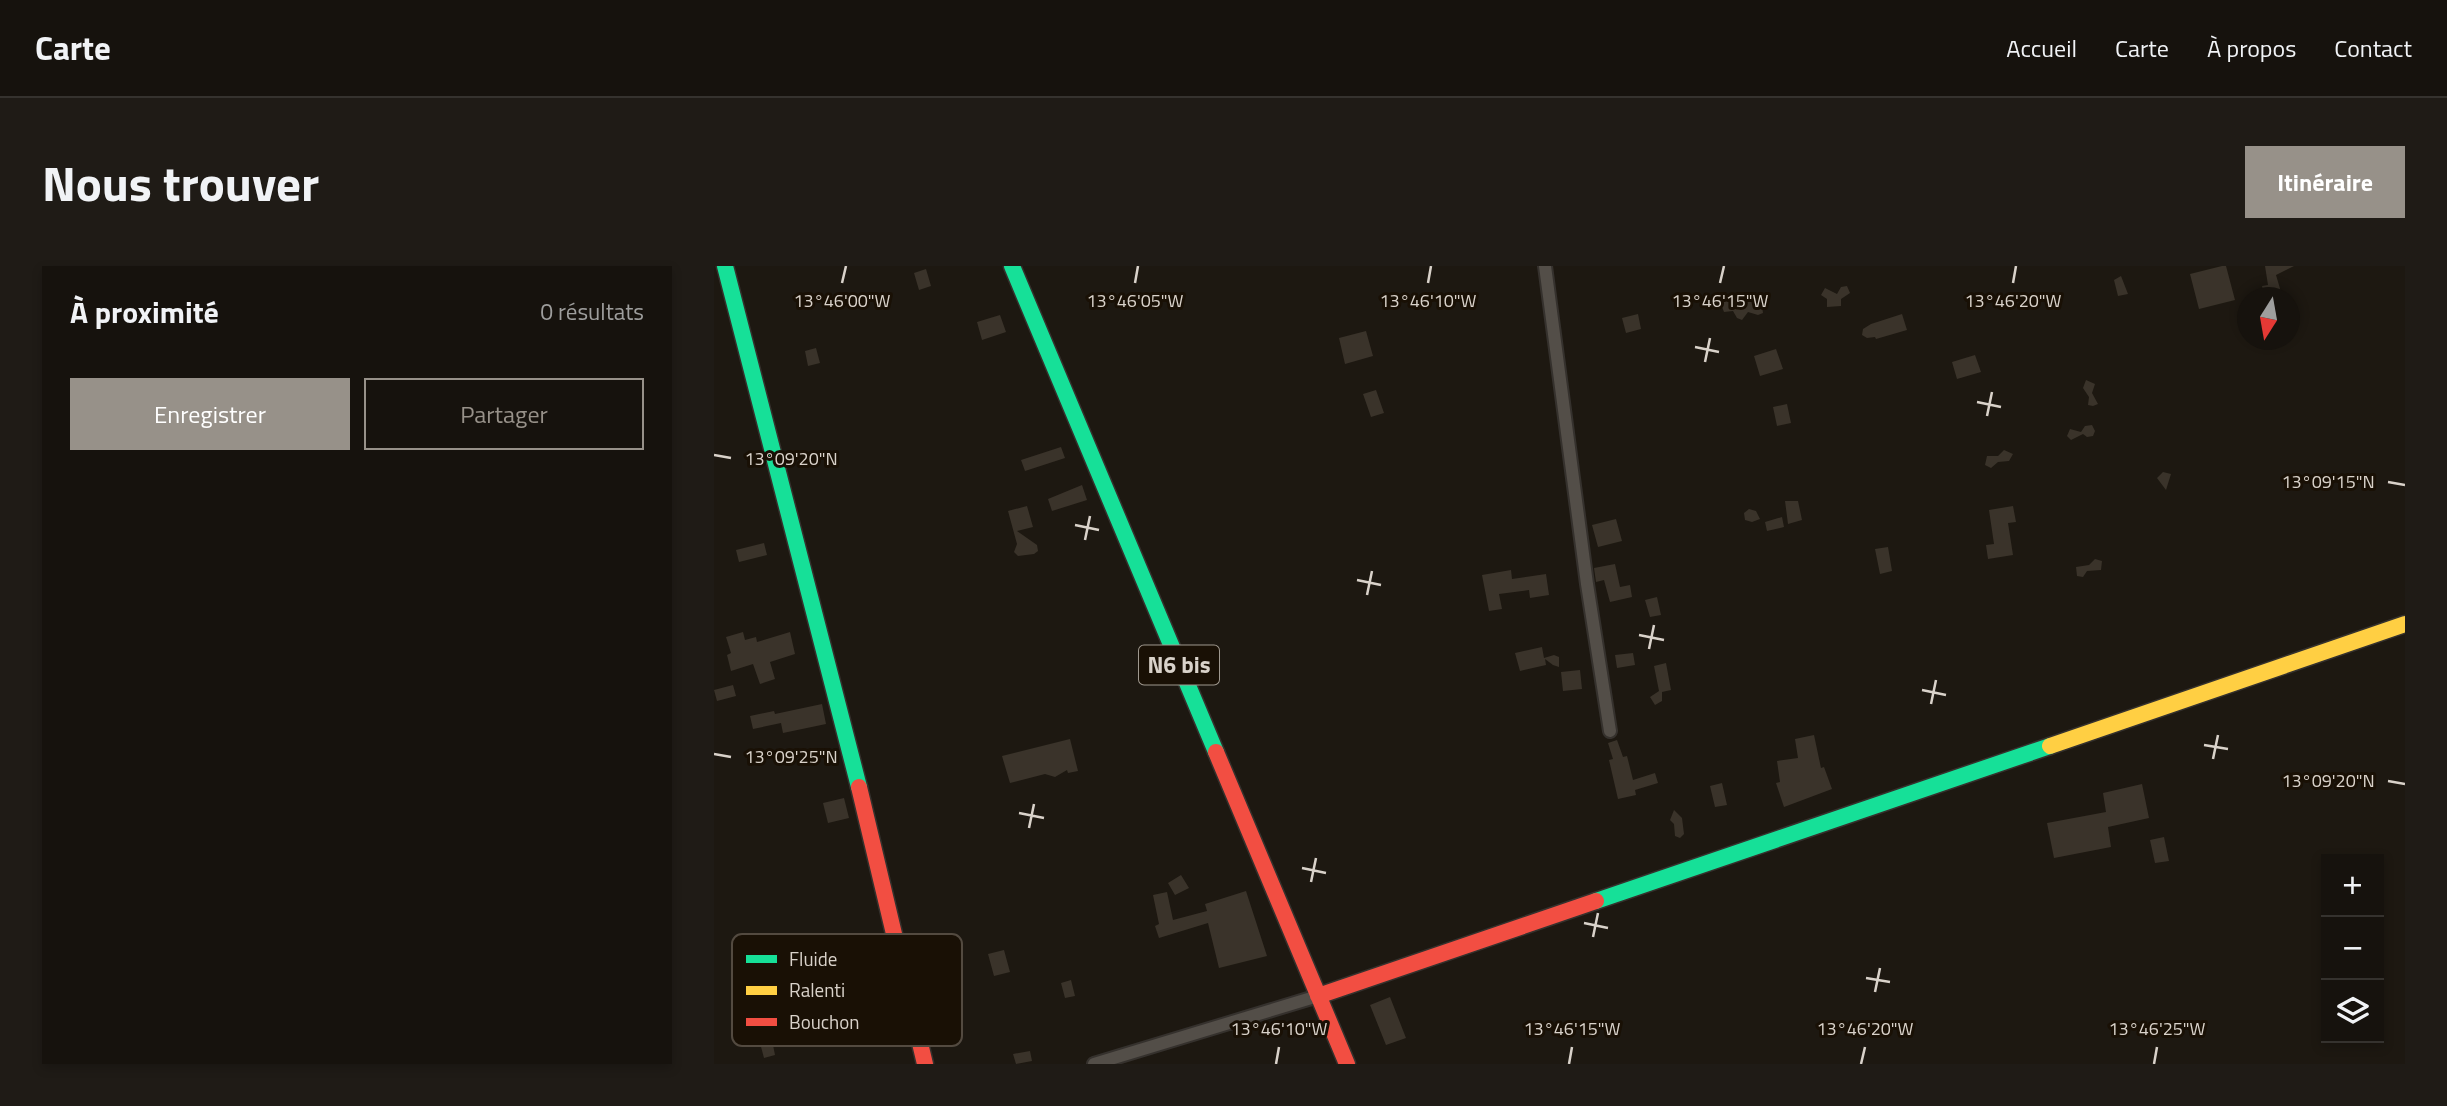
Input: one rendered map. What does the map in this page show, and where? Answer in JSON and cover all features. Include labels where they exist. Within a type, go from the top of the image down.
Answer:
[{"type":"main road","points":[[725,266],[845,728],[894,934]]},
{"type":"main road","name":"N6 bis","points":[[1012,266],[1347,1064]]},
{"type":"main road","points":[[1318,996],[2405,624]]},
{"type":"main road","points":[[921,1046],[925,1064]]},
{"type":"street","points":[[1545,266],[1610,731]]},
{"type":"street","points":[[1094,1064],[1318,996]]},
{"type":"building","points":[[2226,266],[2235,300],[2199,309],[2190,274]]},
{"type":"building","points":[[2265,266],[2294,266],[2276,275],[2280,287],[2262,287],[2268,285]]},
{"type":"building","points":[[926,269],[931,286],[919,290],[914,273]]},
{"type":"building","points":[[2121,276],[2128,294],[2118,296],[2114,280]]},
{"type":"building","points":[[1847,286],[1850,293],[1841,299],[1841,306],[1827,307],[1827,299],[1821,295],[1825,288],[1837,294],[1841,287]]},
{"type":"building","points":[[1725,295],[1744,303],[1744,299],[1762,306],[1763,313],[1758,315],[1748,312],[1742,320],[1737,318],[1733,311],[1724,312],[1719,299]]},
{"type":"building","points":[[1638,314],[1641,329],[1626,333],[1622,318]]},
{"type":"building","points":[[1902,314],[1907,330],[1876,339],[1862,335],[1863,329],[1871,324]]},
{"type":"building","points":[[1000,315],[1006,332],[982,340],[977,322]]},
{"type":"building","points":[[1366,331],[1373,356],[1345,364],[1339,338]]},
{"type":"building","points":[[816,348],[820,363],[808,366],[805,351]]},
{"type":"building","points":[[1776,349],[1783,369],[1760,376],[1754,356]]},
{"type":"building","points":[[1975,355],[1981,372],[1957,379],[1952,362]]},
{"type":"building","points":[[2086,380],[2095,384],[2092,393],[2098,404],[2093,406],[2088,405],[2089,397],[2083,388]]},
{"type":"building","points":[[1376,390],[1384,413],[1371,417],[1363,394]]},
{"type":"building","points":[[1787,404],[1791,423],[1777,426],[1773,407]]},
{"type":"building","points":[[2092,425],[2095,431],[2093,436],[2087,437],[2083,434],[2071,440],[2067,436],[2070,429],[2081,432],[2085,426]]},
{"type":"building","points":[[1061,447],[1065,458],[1025,471],[1021,460]]},
{"type":"building","points":[[2004,450],[2013,454],[2009,461],[1998,462],[1991,468],[1985,465],[1987,456],[1998,456]]},
{"type":"building","points":[[2163,472],[2171,474],[2166,490],[2157,478]]},
{"type":"building","points":[[1082,485],[1087,500],[1052,511],[1048,499]]},
{"type":"building","points":[[1785,501],[1798,501],[1802,520],[1788,524]]},
{"type":"building","points":[[1027,506],[1033,527],[1017,531],[1037,545],[1038,551],[1018,556],[1014,552],[1017,544],[1008,511]]},
{"type":"building","points":[[2013,506],[2016,522],[2008,523],[2013,555],[1988,559],[1986,545],[1994,544],[1989,510]]},
{"type":"building","points":[[1749,509],[1756,511],[1760,519],[1752,522],[1745,520],[1744,513]]},
{"type":"building","points":[[1782,517],[1784,527],[1767,531],[1765,522]]},
{"type":"building","points":[[1616,519],[1622,541],[1598,547],[1592,525]]},
{"type":"building","points":[[764,543],[767,555],[739,562],[736,550]]},
{"type":"building","points":[[1888,547],[1892,571],[1880,574],[1875,549]]},
{"type":"building","points":[[2095,559],[2102,561],[2101,570],[2087,571],[2083,577],[2077,576],[2076,567],[2089,565]]},
{"type":"building","points":[[1615,564],[1620,587],[1630,585],[1632,597],[1610,602],[1604,580],[1596,582],[1594,568]]},
{"type":"building","points":[[1511,570],[1512,579],[1546,574],[1549,595],[1530,598],[1529,590],[1499,594],[1502,609],[1489,611],[1482,575]]},
{"type":"building","points":[[1657,597],[1661,615],[1650,617],[1645,600]]},
{"type":"building","points":[[743,632],[745,640],[756,637],[757,642],[790,632],[795,654],[770,662],[775,679],[760,684],[753,664],[731,671],[727,655],[731,653],[726,637]]},
{"type":"building","points":[[1542,647],[1544,658],[1554,655],[1559,657],[1559,667],[1545,659],[1546,665],[1520,671],[1515,653]]},
{"type":"building","points":[[1633,653],[1635,665],[1617,668],[1615,655]]},
{"type":"building","points":[[1666,663],[1671,690],[1662,692],[1662,701],[1655,705],[1650,697],[1659,691],[1654,666]]},
{"type":"building","points":[[1580,670],[1582,689],[1563,691],[1561,672]]},
{"type":"building","points":[[733,685],[736,696],[717,701],[714,690]]},
{"type":"building","points":[[822,704],[826,724],[783,733],[781,723],[753,729],[750,716],[774,711],[775,714]]},
{"type":"building","points":[[1814,735],[1821,768],[1824,767],[1832,789],[1784,807],[1776,783],[1780,782],[1777,761],[1798,758],[1795,739]]},
{"type":"building","points":[[1070,739],[1078,771],[1068,773],[1067,770],[1055,777],[1045,774],[1010,783],[1002,756]]},
{"type":"building","points":[[1617,740],[1623,757],[1627,756],[1633,780],[1655,773],[1658,783],[1635,790],[1636,795],[1618,799],[1609,760],[1613,759],[1608,743]]},
{"type":"building","points":[[1722,783],[1727,805],[1715,807],[1710,786]]},
{"type":"building","points":[[2142,784],[2149,818],[2108,827],[2111,847],[2054,858],[2047,823],[2106,812],[2103,793]]},
{"type":"building","points":[[844,798],[849,818],[828,823],[823,803]]},
{"type":"building","points":[[1674,810],[1682,818],[1684,834],[1680,838],[1675,836],[1674,824],[1670,820]]},
{"type":"building","points":[[2164,837],[2169,861],[2155,863],[2150,840]]},
{"type":"building","points":[[1181,875],[1189,888],[1175,895],[1168,883]]},
{"type":"building","points":[[1246,891],[1267,956],[1219,968],[1208,923],[1159,938],[1155,926],[1159,924],[1153,895],[1167,892],[1173,920],[1207,911],[1205,904]]},
{"type":"building","points":[[1004,950],[1010,972],[994,976],[988,954]]},
{"type":"building","points":[[1071,980],[1075,996],[1065,998],[1061,983]]},
{"type":"building","points":[[1390,997],[1406,1038],[1386,1045],[1370,1005]]},
{"type":"building","points":[[761,1046],[773,1046],[775,1055],[764,1058]]},
{"type":"building","points":[[1030,1051],[1032,1061],[1016,1064],[1013,1054]]},
{"type":"traffic: fast","points":[[725,266],[859,787]]},
{"type":"traffic: fast","points":[[1012,266],[1216,752]]},
{"type":"traffic: fast","points":[[1596,901],[2050,746]]},
{"type":"traffic: slow","points":[[2050,746],[2405,624]]},
{"type":"traffic: jam","points":[[1216,752],[1347,1064]]},
{"type":"traffic: jam","points":[[859,787],[894,934]]},
{"type":"traffic: jam","points":[[1318,996],[1596,901]]},
{"type":"traffic: jam","points":[[921,1046],[925,1064]]}]
